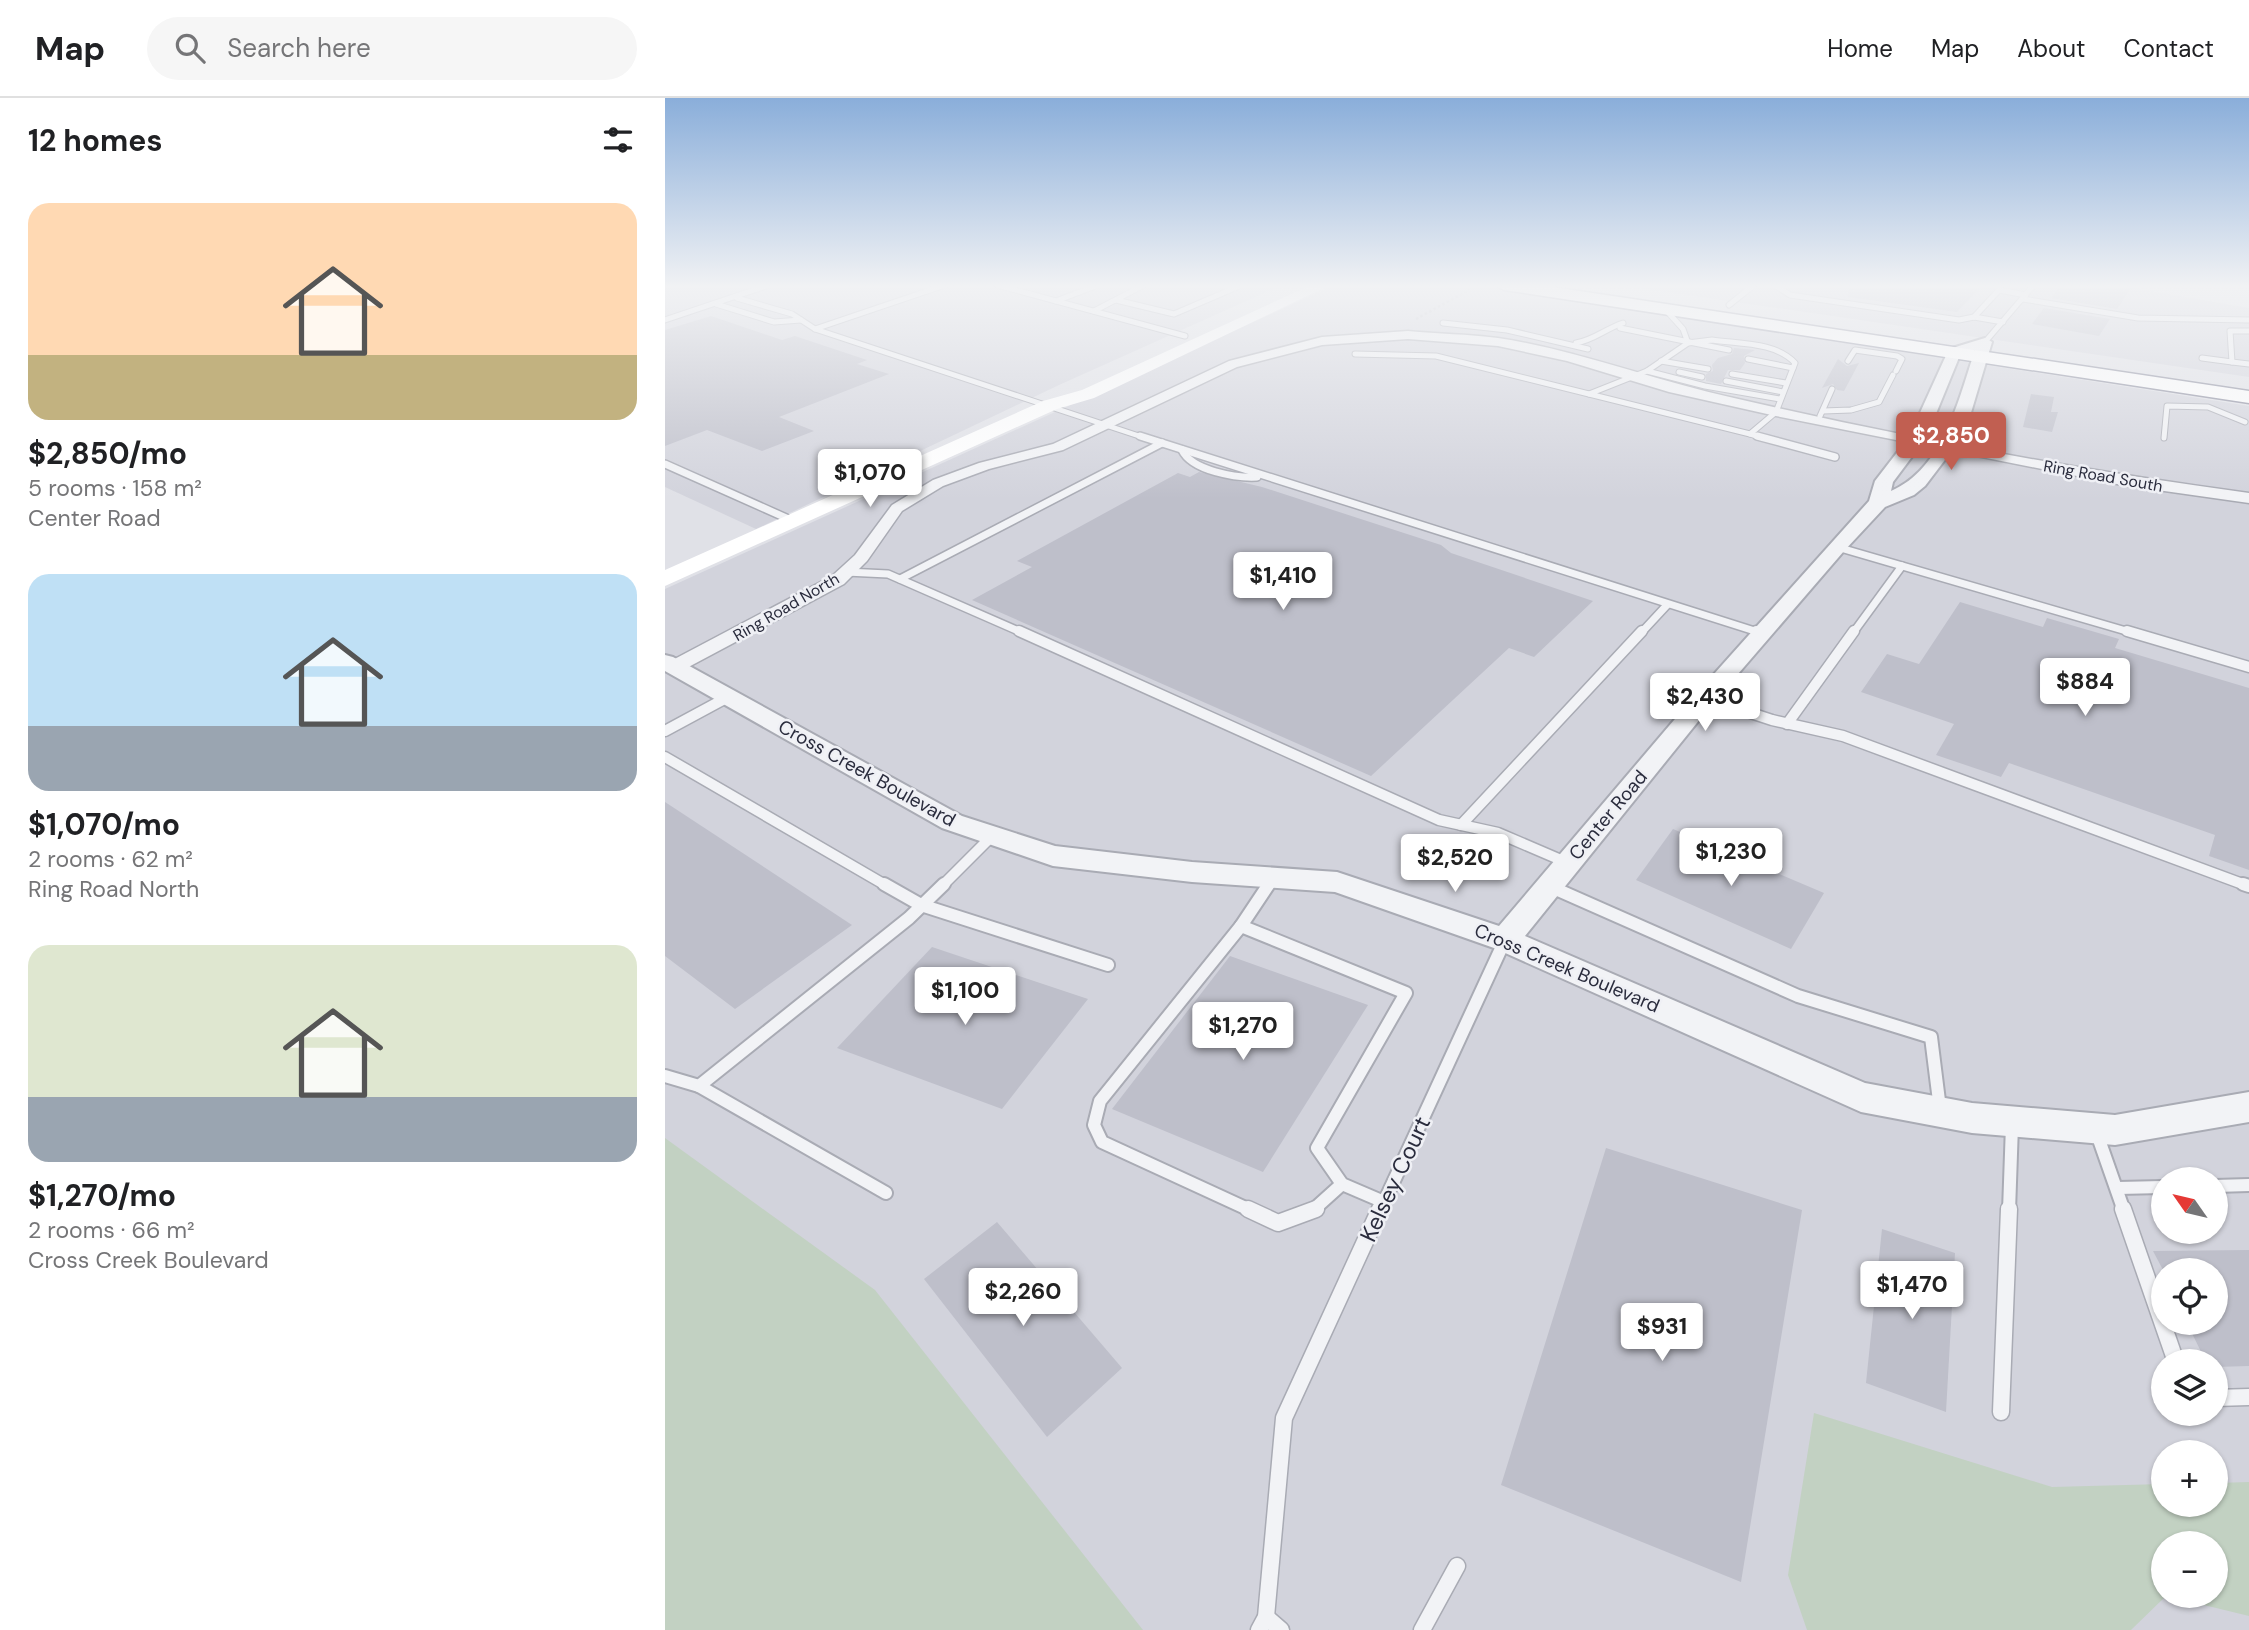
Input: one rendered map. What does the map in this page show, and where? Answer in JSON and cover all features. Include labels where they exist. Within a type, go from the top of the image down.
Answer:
[{"type":"highway","points":[[2025,356],[2249,397]]},
{"type":"highway","points":[[2046,356],[2249,381]]},
{"type":"main road","points":[[1050,405],[1070,390],[1141,356]]},
{"type":"main road","points":[[665,579],[1050,405],[1089,394],[1170,356]]},
{"type":"street","name":"Ring Road North","points":[[670,664],[794,605],[846,572],[861,558],[885,521],[917,494],[964,473],[1058,447],[1233,364],[1257,356]]},
{"type":"street","name":"Ring Road North","points":[[1554,356],[1634,377],[1778,405],[1917,438]]},
{"type":"street","name":"Center Road","points":[[1878,503],[1884,481],[1917,438],[1952,356]]},
{"type":"street","name":"Center Road","points":[[1505,940],[1705,698],[1837,547],[1878,503],[1907,491],[1919,482],[1948,444],[1962,416],[1982,356]]},
{"type":"street","name":"Ring Road South","points":[[1917,438],[2122,481],[2249,498]]},
{"type":"street","name":"Cross Creek Boulevard","points":[[670,664],[952,821],[1053,856],[1192,872],[1337,882],[1505,940],[1861,1097],[2013,1122],[2115,1130],[2249,1107]]},
{"type":"lane","points":[[900,356],[1182,450],[1761,633]]},
{"type":"lane","points":[[1438,356],[1835,457]]},
{"type":"lane","points":[[1589,394],[1634,377],[1668,356]]},
{"type":"lane","points":[[1783,356],[1793,364]]},
{"type":"lane","points":[[1848,361],[1851,356]]},
{"type":"lane","points":[[1821,415],[1879,402],[1902,359],[1897,356]]},
{"type":"lane","points":[[2232,356],[2232,362]]},
{"type":"lane","points":[[1750,357],[1793,364]]},
{"type":"lane","points":[[2202,358],[2249,364]]},
{"type":"lane","points":[[1661,361],[1708,369]]},
{"type":"lane","points":[[1750,434],[1778,405],[1793,364]]},
{"type":"lane","points":[[1650,369],[1702,377]]},
{"type":"lane","points":[[1650,369],[1778,405]]},
{"type":"lane","points":[[1733,374],[1786,383]]},
{"type":"lane","points":[[1726,381],[1783,391]]},
{"type":"lane","points":[[1821,415],[1832,389]]},
{"type":"lane","points":[[2164,439],[2167,406],[2184,404],[2222,410],[2245,422]]},
{"type":"lane","points":[[900,579],[1162,443]]},
{"type":"lane","points":[[665,464],[793,521]]},
{"type":"lane","points":[[1837,547],[2249,667]]},
{"type":"lane","points":[[1787,724],[1902,566]]},
{"type":"lane","points":[[846,572],[888,574],[1439,820],[1498,833],[1568,863]]},
{"type":"lane","points":[[1461,825],[1667,605]]},
{"type":"lane","points":[[665,731],[728,697]]},
{"type":"lane","points":[[1705,698],[1787,724],[1843,736],[2249,886]]},
{"type":"lane","points":[[665,757],[921,905],[1108,965]]},
{"type":"lane","points":[[699,1086],[848,968],[921,905],[993,835]]},
{"type":"lane","points":[[1273,878],[1241,926],[1100,1101],[1094,1125],[1102,1142],[1279,1223],[1315,1210],[1342,1184]]},
{"type":"lane","points":[[1549,886],[1798,996],[1931,1037],[1940,1112]]},
{"type":"lane","points":[[1241,926],[1406,993],[1317,1148],[1342,1184],[1384,1202]]},
{"type":"lane","name":"Kelsey Court","points":[[1262,1623],[1285,1418],[1505,940]]},
{"type":"lane","points":[[665,1076],[699,1086],[886,1193]]},
{"type":"lane","points":[[2001,1412],[2013,1122]]},
{"type":"lane","points":[[2095,1129],[2172,1349]]},
{"type":"lane","points":[[2228,1186],[2249,1185]]},
{"type":"lane","points":[[2117,1188],[2151,1187]]},
{"type":"lane","points":[[2228,1398],[2249,1397]]},
{"type":"lane","points":[[1422,1630],[1457,1566]]},
{"type":"lane","points":[[1262,1623],[1281,1630]]},
{"type":"shaded area","points":[[665,356],[1123,356],[756,529],[665,487]]},
{"type":"shaded area","points":[[1177,356],[1932,356],[2249,406],[2249,1630],[665,1630],[665,589]]},
{"type":"shaded area","points":[[2109,356],[2249,356],[2249,377]]},
{"type":"green space","points":[[665,1138],[875,1290],[1143,1630],[665,1630]]},
{"type":"green space","points":[[1814,1413],[2052,1487],[2151,1484],[2151,1517],[2228,1517],[2228,1483],[2249,1482],[2249,1616],[2216,1608],[2228,1608],[2228,1531],[2151,1531],[2151,1608],[2154,1608],[2131,1630],[1807,1630],[1788,1575]]},
{"type":"building","points":[[665,356],[856,356],[867,360],[857,364],[889,374],[779,417],[814,431],[762,451],[707,430],[665,446]]},
{"type":"building","points":[[1744,356],[1745,363],[1740,370],[1728,370],[1721,384],[1706,381],[1706,374],[1713,371],[1712,365],[1718,358]]},
{"type":"building","points":[[1838,359],[1847,366],[1859,363],[1844,391],[1837,390],[1833,384],[1822,388]]},
{"type":"building","points":[[2031,394],[2054,397],[2051,412],[2058,412],[2052,432],[2023,427]]},
{"type":"building","points":[[1199,472],[1262,487],[1441,545],[1451,553],[1593,601],[1534,657],[1509,648],[1371,776],[972,600],[1032,567],[1017,561],[1178,473],[1190,477]]},
{"type":"building","points":[[1960,602],[2043,627],[2047,618],[2119,639],[2115,648],[2249,688],[2249,870],[2209,856],[2215,835],[2009,763],[2001,777],[1936,755],[1954,724],[1861,692],[1887,654],[1919,664]]},
{"type":"building","points":[[665,802],[852,925],[735,1009],[665,956]]},
{"type":"building","points":[[1673,829],[1824,893],[1791,949],[1636,880]]},
{"type":"building","points":[[932,947],[1088,999],[1002,1109],[837,1048]]},
{"type":"building","points":[[1230,956],[1368,1005],[1263,1172],[1112,1109]]},
{"type":"building","points":[[1606,1148],[1802,1210],[1741,1582],[1501,1485]]},
{"type":"building","points":[[997,1222],[1122,1368],[1047,1437],[924,1279]]},
{"type":"building","points":[[1882,1229],[1955,1253],[1946,1412],[1866,1383]]},
{"type":"building","points":[[2249,1250],[2249,1366],[2228,1367],[2228,1349],[2200,1349],[2193,1335],[2228,1335],[2228,1258],[2157,1258],[2153,1251]]}]
